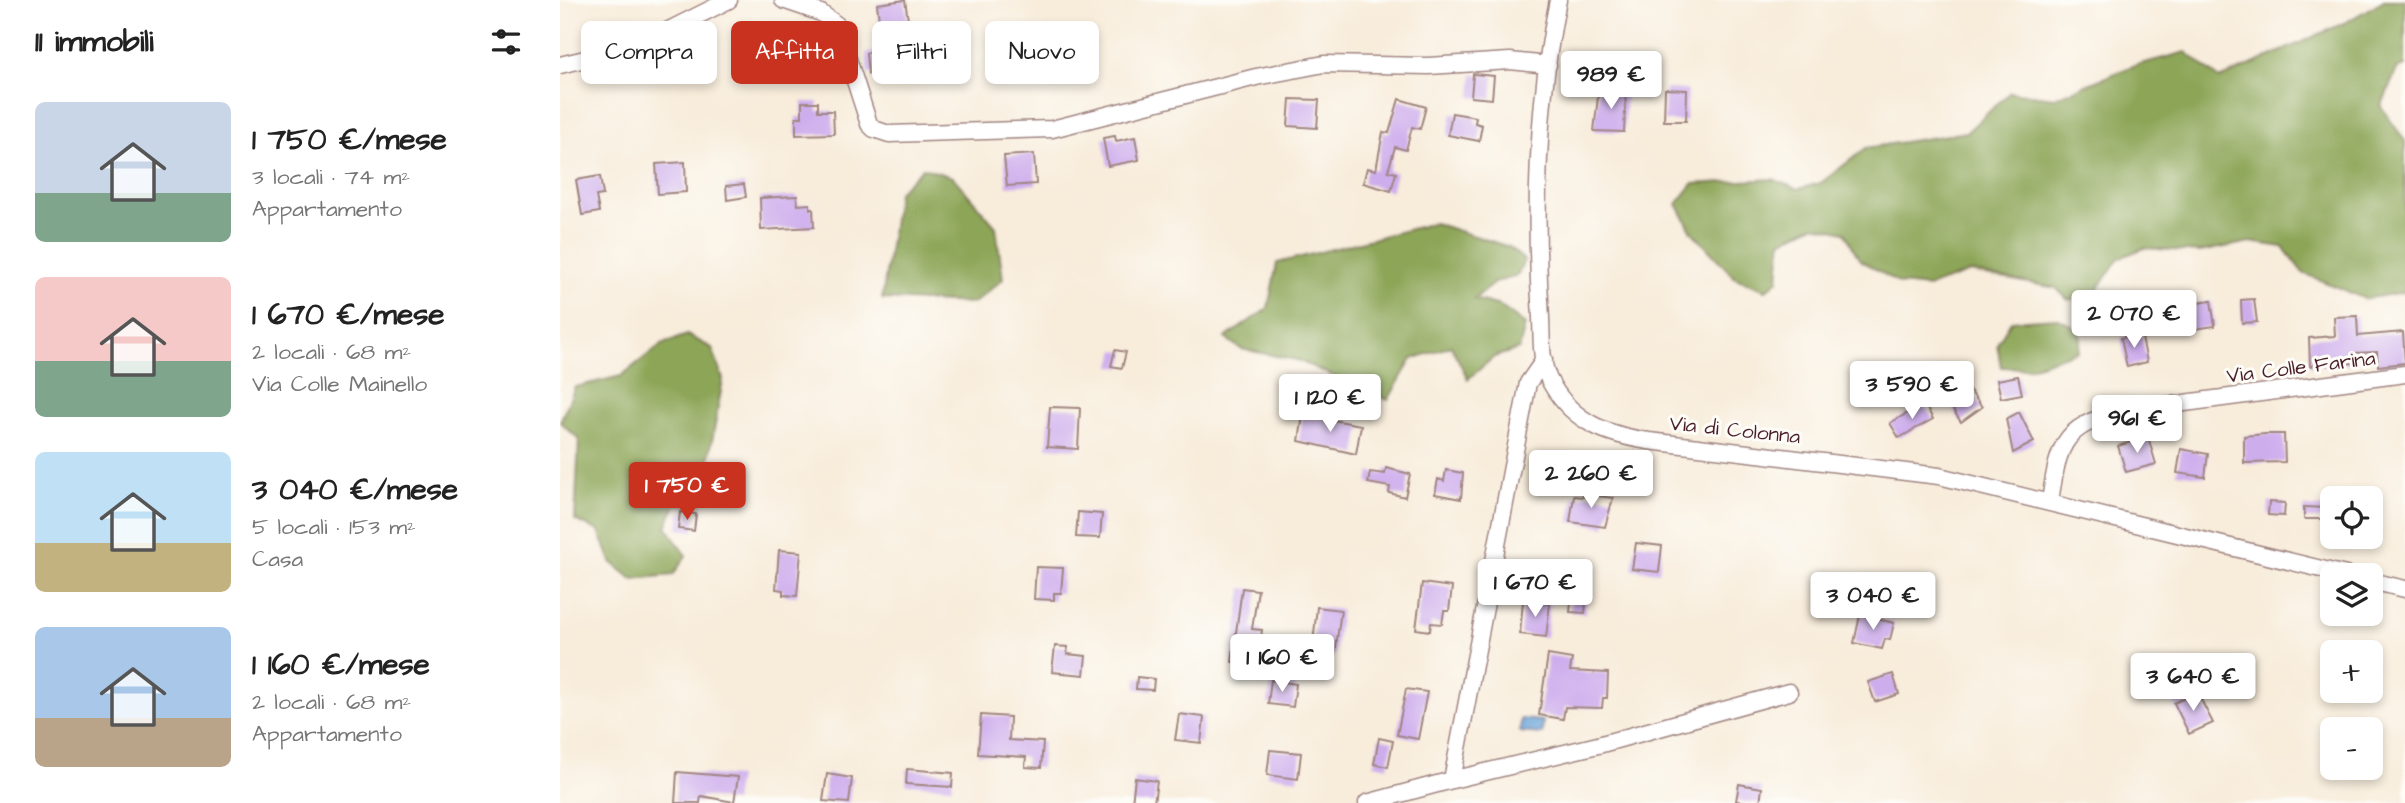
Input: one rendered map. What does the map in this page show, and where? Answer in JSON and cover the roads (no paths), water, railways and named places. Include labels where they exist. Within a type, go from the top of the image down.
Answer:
[{"type":"street","points":[[560,65],[635,47],[729,0]]},
{"type":"street","points":[[783,0],[821,13],[837,25],[869,124],[889,134],[1052,129],[1314,65],[1441,66],[1510,61],[1548,65]]},
{"type":"street","name":"Via di Colonna","points":[[1558,0],[1548,65],[1538,237],[1544,360],[1550,382],[1568,406],[1584,421],[1609,433],[1649,441],[1904,470],[2050,502],[2320,569]]},
{"type":"street","points":[[1452,780],[1528,383],[1544,360]]},
{"type":"street","name":"Via Colle Farina","points":[[2050,502],[2060,448],[2073,432],[2098,418],[2131,410],[2405,374]]},
{"type":"street","points":[[2383,584],[2405,589]]},
{"type":"street","points":[[1367,803],[1598,745],[1789,692]]},
{"type":"water","points":[[1521,719],[1543,721],[1542,734],[1520,732]]}]
